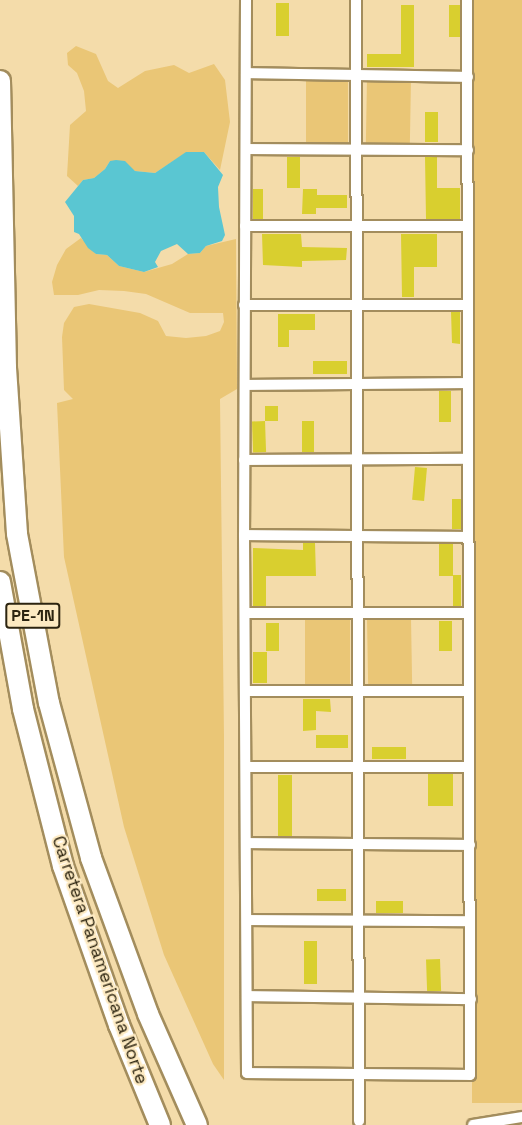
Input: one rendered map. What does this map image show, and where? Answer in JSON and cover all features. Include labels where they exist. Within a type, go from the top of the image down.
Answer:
[{"type":"highway","name":"Carretera Panamericana Norte","points":[[0,81],[6,368],[18,534],[49,703],[91,858],[148,1014],[197,1125]]},
{"type":"highway","name":"Carretera Panamericana Norte","points":[[0,582],[23,709],[63,866],[119,1025],[160,1125]]},
{"type":"street","points":[[246,0],[244,535],[248,1073],[470,1075],[467,0]]},
{"type":"street","points":[[356,0],[359,1121]]},
{"type":"street","points":[[246,73],[468,77]]},
{"type":"street","points":[[246,149],[468,150]]},
{"type":"street","points":[[246,226],[468,226]]},
{"type":"street","points":[[244,305],[468,305]]},
{"type":"street","points":[[244,385],[468,383]]},
{"type":"street","points":[[244,460],[468,459]]},
{"type":"street","points":[[244,535],[468,537]]},
{"type":"street","points":[[245,613],[469,613]]},
{"type":"street","points":[[245,691],[469,691]]},
{"type":"street","points":[[246,767],[469,767]]},
{"type":"street","points":[[246,843],[470,845]]},
{"type":"street","points":[[247,920],[470,921]]},
{"type":"street","points":[[247,996],[471,999]]},
{"type":"street","points":[[472,1125],[522,1117]]},
{"type":"shaded area","points":[[472,0],[522,0],[522,1103],[472,1103]]},
{"type":"shaded area","points":[[76,46],[96,54],[108,81],[118,88],[145,71],[174,65],[189,73],[214,64],[225,80],[230,122],[220,170],[204,152],[187,152],[155,173],[135,171],[110,161],[105,169],[94,178],[83,180],[78,186],[67,176],[70,125],[86,111],[84,91],[77,73],[68,65],[67,53]]},
{"type":"shaded area","points":[[306,78],[348,78],[348,144],[306,144]]},
{"type":"shaded area","points":[[367,78],[411,79],[410,146],[366,145]]},
{"type":"shaded area","points":[[81,238],[96,254],[107,255],[119,266],[144,272],[172,264],[188,254],[200,253],[206,246],[236,239],[237,389],[220,399],[224,736],[224,1080],[213,1064],[164,955],[124,827],[64,557],[57,403],[73,399],[64,390],[62,337],[64,323],[74,307],[89,304],[140,313],[158,321],[166,336],[186,338],[206,336],[220,331],[224,322],[223,313],[190,313],[146,294],[124,291],[99,290],[78,295],[54,295],[52,282],[57,265],[66,249]]},
{"type":"shaded area","points":[[305,618],[350,618],[350,686],[305,686]]},
{"type":"shaded area","points":[[411,618],[412,684],[368,685],[367,619]]},
{"type":"water","points":[[186,152],[204,152],[223,175],[218,187],[219,207],[225,235],[222,241],[206,246],[200,253],[188,254],[177,244],[161,251],[155,262],[158,267],[144,272],[119,266],[107,255],[96,254],[88,248],[79,234],[74,232],[74,216],[65,202],[83,180],[94,178],[105,169],[110,161],[116,160],[125,161],[135,171],[155,173]]},
{"type":"building","points":[[276,3],[289,3],[289,36],[276,36]]},
{"type":"building","points":[[401,5],[414,5],[414,67],[367,67],[367,54],[401,54]]},
{"type":"building","points":[[449,5],[460,5],[460,37],[449,37]]},
{"type":"building","points":[[425,112],[438,112],[438,142],[425,142]]},
{"type":"building","points":[[287,157],[300,157],[300,188],[287,188]]},
{"type":"building","points":[[425,157],[437,157],[437,188],[460,188],[460,219],[426,219]]},
{"type":"building","points":[[253,189],[263,189],[263,219],[253,219]]},
{"type":"building","points":[[303,189],[317,189],[317,195],[347,195],[347,208],[316,208],[316,214],[302,214]]},
{"type":"building","points":[[262,234],[301,234],[302,247],[347,248],[346,260],[302,261],[302,267],[263,265]]},
{"type":"building","points":[[401,234],[437,234],[437,267],[414,267],[414,297],[402,297]]},
{"type":"building","points":[[451,312],[460,312],[460,344],[452,343]]},
{"type":"building","points":[[278,314],[315,314],[315,330],[289,330],[289,347],[278,347]]},
{"type":"building","points":[[313,361],[347,361],[347,374],[313,374]]},
{"type":"building","points":[[439,391],[451,391],[451,422],[439,422]]},
{"type":"building","points":[[265,406],[278,406],[278,421],[265,421]]},
{"type":"building","points":[[252,421],[265,421],[266,452],[253,452]]},
{"type":"building","points":[[302,421],[314,421],[314,452],[302,452]]},
{"type":"building","points":[[415,467],[427,468],[424,501],[412,500]]},
{"type":"building","points":[[452,499],[461,499],[461,529],[452,529]]},
{"type":"building","points":[[303,543],[315,543],[316,576],[266,576],[266,606],[253,606],[253,548],[303,550]]},
{"type":"building","points":[[439,544],[453,544],[453,576],[439,576]]},
{"type":"building","points":[[453,575],[461,575],[461,606],[453,606]]},
{"type":"building","points":[[439,621],[452,621],[452,651],[439,651]]},
{"type":"building","points":[[266,623],[279,623],[279,651],[266,651]]},
{"type":"building","points":[[253,652],[267,652],[267,683],[253,683]]},
{"type":"building","points":[[303,699],[330,699],[331,712],[316,711],[316,730],[303,731]]},
{"type":"building","points":[[316,735],[348,735],[348,748],[316,748]]},
{"type":"building","points":[[372,747],[406,747],[406,759],[372,759]]},
{"type":"building","points":[[428,774],[453,774],[453,806],[428,806]]},
{"type":"building","points":[[278,775],[292,775],[292,836],[278,836]]},
{"type":"building","points":[[317,889],[346,889],[346,901],[317,901]]},
{"type":"building","points":[[376,901],[403,901],[403,913],[376,913]]},
{"type":"building","points":[[304,941],[317,941],[317,984],[304,984]]},
{"type":"building","points":[[426,959],[440,959],[441,991],[427,991]]}]
